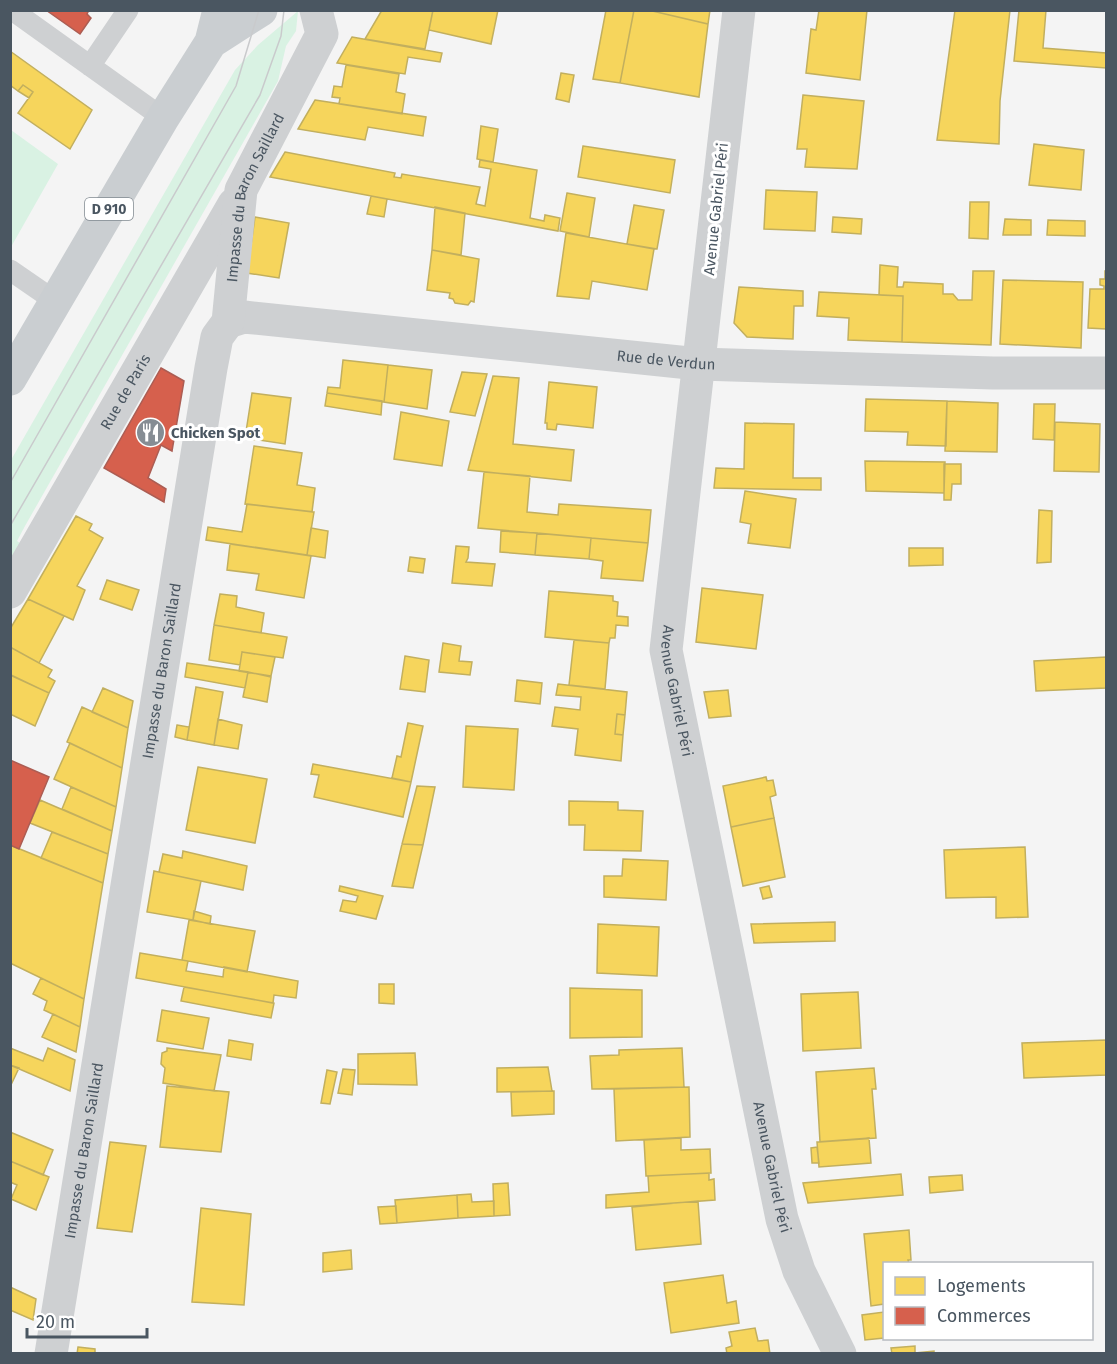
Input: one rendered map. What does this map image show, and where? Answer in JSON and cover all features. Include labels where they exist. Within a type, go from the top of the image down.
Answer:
[{"type":"main road","name":"D 910","points":[[10,379],[163,118],[211,42],[219,10]]},
{"type":"main road","name":"D 910","points":[[211,42],[261,10]]},
{"type":"street","name":"Impasse du Baron Saillard","points":[[51,1353],[211,368],[217,337],[228,322],[241,190],[322,34],[316,10]]},
{"type":"street","name":"Avenue Gabriel Péri","points":[[739,10],[666,650],[782,1219],[799,1271],[840,1353]]},
{"type":"street","name":"Rue de Paris","points":[[10,592],[223,225],[241,190]]},
{"type":"street","name":"Rue de Verdun","points":[[228,322],[244,317],[699,364],[993,373],[1107,373]]},
{"type":"lane","points":[[12,10],[163,118]]},
{"type":"lane","points":[[90,66],[128,10]]},
{"type":"lane","points":[[10,270],[54,302]]},
{"type":"green space","points":[[298,11],[296,31],[286,46],[278,81],[25,526],[17,541],[24,546],[11,569],[11,460],[235,70],[258,45]]},
{"type":"green space","points":[[11,130],[58,164],[11,247]]},
{"type":"building: Logements","points":[[382,10],[433,10],[425,49],[365,39]]},
{"type":"building: Logements","points":[[433,10],[498,10],[491,44],[429,30]]},
{"type":"building: Logements","points":[[606,10],[634,10],[620,83],[593,79]]},
{"type":"building: Logements","points":[[634,10],[648,10],[708,24],[699,97],[620,83]]},
{"type":"building: Logements","points":[[648,10],[710,10],[708,24]]},
{"type":"building: Logements","points":[[819,10],[867,10],[860,80],[806,73],[811,29],[816,30]]},
{"type":"building: Logements","points":[[955,10],[1010,10],[1000,101],[999,144],[937,140]]},
{"type":"building: Logements","points":[[1019,10],[1046,10],[1043,48],[1106,53],[1106,68],[1014,61]]},
{"type":"building: Logements","points":[[352,37],[442,53],[440,62],[408,57],[405,74],[337,63]]},
{"type":"building: Logements","points":[[10,51],[92,110],[70,149],[18,113],[33,92],[23,85],[18,91],[10,85]]},
{"type":"building: Logements","points":[[346,65],[399,74],[396,92],[405,94],[402,114],[339,104],[340,98],[332,97],[334,86],[342,87]]},
{"type":"building: Logements","points":[[561,73],[574,75],[569,102],[556,99]]},
{"type":"building: Logements","points":[[23,85],[33,92],[29,98],[18,91]]},
{"type":"building: Logements","points":[[803,95],[864,101],[857,169],[805,167],[807,149],[797,149]]},
{"type":"building: Logements","points":[[315,100],[426,117],[423,136],[368,127],[365,140],[298,129]]},
{"type":"building: Logements","points":[[481,126],[498,129],[493,162],[477,159]]},
{"type":"building: Logements","points":[[1034,144],[1084,150],[1081,190],[1029,185]]},
{"type":"building: Logements","points":[[583,146],[675,160],[670,193],[578,177]]},
{"type":"building: Logements","points":[[285,152],[395,173],[394,177],[401,178],[402,174],[480,187],[476,204],[485,206],[491,169],[479,167],[480,160],[537,170],[530,218],[544,221],[545,215],[560,218],[558,231],[270,177]]},
{"type":"building: Logements","points":[[766,190],[817,192],[815,231],[764,229]]},
{"type":"building: Logements","points":[[567,193],[595,198],[589,237],[560,231]]},
{"type":"building: Logements","points":[[371,196],[387,199],[384,217],[367,214]]},
{"type":"building: Logements","points":[[970,202],[989,202],[988,239],[969,238]]},
{"type":"building: Logements","points":[[634,205],[664,210],[657,249],[627,244]]},
{"type":"building: Logements","points":[[435,207],[465,213],[461,255],[432,250]]},
{"type":"building: Logements","points":[[255,217],[289,223],[279,278],[247,273]]},
{"type":"building: Logements","points":[[833,217],[862,219],[861,234],[832,232]]},
{"type":"building: Logements","points":[[1005,219],[1031,220],[1031,235],[1003,235]]},
{"type":"building: Logements","points":[[1048,220],[1085,221],[1085,236],[1047,235]]},
{"type":"building: Logements","points":[[566,233],[654,249],[647,290],[592,281],[589,299],[557,296]]},
{"type":"building: Logements","points":[[432,250],[479,259],[474,302],[471,301],[468,305],[455,303],[449,298],[450,293],[427,290]]},
{"type":"building: Logements","points":[[880,265],[898,267],[897,287],[903,287],[904,282],[943,284],[943,294],[953,294],[958,300],[972,300],[973,271],[994,271],[991,345],[902,342],[903,296],[879,295]]},
{"type":"building: Logements","points":[[1105,271],[1106,329],[1088,328],[1090,289],[1104,289],[1104,286],[1100,285],[1100,279],[1105,279]]},
{"type":"building: Logements","points":[[1003,280],[1083,282],[1081,348],[1000,344]]},
{"type":"building: Logements","points":[[739,287],[803,291],[803,306],[794,306],[793,339],[747,337],[734,323]]},
{"type":"building: Logements","points":[[819,292],[903,296],[902,342],[848,340],[849,318],[817,316]]},
{"type":"building: Logements","points":[[343,360],[388,365],[384,402],[327,393],[328,387],[340,388]]},
{"type":"building: Logements","points":[[388,365],[432,370],[427,409],[384,402]]},
{"type":"building: Logements","points":[[462,372],[487,374],[475,416],[450,412]]},
{"type":"building: Logements","points":[[493,376],[519,378],[513,444],[574,450],[571,481],[468,470]]},
{"type":"building: Logements","points":[[549,382],[597,387],[593,428],[557,424],[556,430],[547,429],[547,423],[545,423]]},
{"type":"building: Logements","points":[[252,393],[291,398],[285,444],[245,438]]},
{"type":"building: Logements","points":[[327,393],[382,401],[381,415],[325,406]]},
{"type":"building: Logements","points":[[866,399],[947,401],[946,446],[907,445],[908,432],[865,431]]},
{"type":"building: Logements","points":[[947,401],[998,403],[997,452],[945,451]]},
{"type":"building: Logements","points":[[1034,404],[1055,404],[1054,440],[1033,439]]},
{"type":"building: Logements","points":[[401,412],[449,421],[442,466],[394,459]]},
{"type":"building: Logements","points":[[1055,422],[1100,424],[1099,472],[1054,471]]},
{"type":"building: Logements","points":[[745,423],[794,424],[793,478],[821,478],[821,490],[714,488],[716,468],[744,469]]},
{"type":"building: Logements","points":[[254,446],[302,453],[297,485],[315,488],[312,512],[245,504]]},
{"type":"building: Logements","points":[[865,461],[945,462],[944,493],[866,491]]},
{"type":"building: Logements","points":[[944,464],[961,464],[961,484],[952,484],[951,500],[944,500]]},
{"type":"building: Logements","points":[[484,472],[530,476],[527,512],[558,515],[559,504],[651,510],[648,543],[478,528]]},
{"type":"building: Logements","points":[[745,491],[796,499],[790,548],[748,543],[751,524],[740,522]]},
{"type":"building: Logements","points":[[247,504],[314,512],[307,555],[206,540],[208,527],[242,532]]},
{"type":"building: Logements","points":[[1039,510],[1052,511],[1051,562],[1037,563]]},
{"type":"building: Logements","points":[[76,516],[92,524],[89,530],[103,538],[77,586],[85,590],[73,620],[28,599]]},
{"type":"building: Logements","points":[[311,528],[328,531],[325,558],[307,555]]},
{"type":"building: Logements","points":[[501,531],[537,533],[535,555],[500,552]]},
{"type":"building: Logements","points":[[537,533],[591,538],[589,559],[535,555]]},
{"type":"building: Logements","points":[[591,538],[648,543],[643,581],[601,578],[603,561],[589,559]]},
{"type":"building: Logements","points":[[230,544],[311,556],[304,598],[256,590],[259,574],[227,570]]},
{"type":"building: Logements","points":[[456,546],[469,547],[466,562],[495,564],[492,586],[452,583]]},
{"type":"building: Logements","points":[[909,548],[943,548],[943,565],[909,566]]},
{"type":"building: Logements","points":[[410,557],[425,559],[423,573],[408,571]]},
{"type":"building: Logements","points":[[107,580],[139,590],[132,610],[100,599]]},
{"type":"building: Logements","points":[[702,588],[763,595],[756,649],[696,642]]},
{"type":"building: Logements","points":[[549,591],[613,596],[613,601],[618,602],[617,616],[628,617],[628,626],[616,625],[615,638],[610,638],[609,643],[545,637]]},
{"type":"building: Logements","points":[[220,594],[237,596],[236,607],[264,613],[261,633],[214,625]]},
{"type":"building: Logements","points":[[28,599],[64,616],[39,663],[10,647],[10,629]]},
{"type":"building: Logements","points":[[214,625],[287,637],[283,658],[242,652],[240,665],[209,660]]},
{"type":"building: Logements","points":[[574,640],[609,643],[605,689],[569,685]]},
{"type":"building: Logements","points":[[443,643],[461,646],[459,661],[472,662],[470,675],[439,672]]},
{"type":"building: Logements","points":[[10,647],[52,670],[48,677],[55,681],[49,693],[10,675]]},
{"type":"building: Logements","points":[[242,652],[275,657],[271,676],[239,671]]},
{"type":"building: Logements","points":[[405,656],[429,660],[425,692],[400,689]]},
{"type":"building: Logements","points":[[1106,657],[1106,688],[1036,691],[1034,661]]},
{"type":"building: Logements","points":[[187,663],[248,672],[245,688],[185,677]]},
{"type":"building: Logements","points":[[248,672],[271,677],[267,702],[243,697]]},
{"type":"building: Logements","points":[[11,675],[49,693],[35,726],[10,714]]},
{"type":"building: Logements","points":[[517,680],[542,683],[540,704],[515,701]]},
{"type":"building: Logements","points":[[558,684],[627,692],[625,715],[617,714],[615,734],[623,735],[621,761],[575,755],[578,729],[552,726],[555,707],[580,710],[581,697],[556,695]]},
{"type":"building: Logements","points":[[196,687],[223,692],[214,745],[187,740]]},
{"type":"building: Logements","points":[[103,688],[133,701],[128,728],[92,712]]},
{"type":"building: Logements","points":[[728,690],[731,716],[709,718],[704,692]]},
{"type":"building: Logements","points":[[82,707],[128,728],[122,768],[67,742]]},
{"type":"building: Logements","points":[[617,714],[625,715],[623,735],[615,734]]},
{"type":"building: Logements","points":[[218,719],[242,725],[238,749],[214,745]]},
{"type":"building: Logements","points":[[408,723],[423,726],[411,782],[392,778],[397,756],[401,757]]},
{"type":"building: Logements","points":[[177,725],[189,727],[187,740],[175,737]]},
{"type":"building: Logements","points":[[466,726],[518,729],[514,790],[463,787]]},
{"type":"building: Logements","points":[[70,743],[122,768],[116,807],[54,779]]},
{"type":"building: Logements","points":[[313,764],[411,782],[403,817],[314,797],[319,775],[311,774]]},
{"type":"building: Logements","points":[[198,767],[267,779],[255,843],[186,830]]},
{"type":"building: Logements","points":[[766,777],[767,781],[773,780],[776,795],[770,797],[774,818],[731,827],[723,786]]},
{"type":"building: Logements","points":[[417,786],[435,787],[423,845],[402,844]]},
{"type":"building: Logements","points":[[71,787],[116,807],[112,831],[62,809]]},
{"type":"building: Logements","points":[[40,800],[112,831],[108,854],[30,823]]},
{"type":"building: Logements","points":[[569,801],[618,802],[618,810],[643,811],[641,851],[584,850],[585,825],[569,825]]},
{"type":"building: Logements","points":[[774,818],[785,877],[743,886],[731,827]]},
{"type":"building: Logements","points":[[52,832],[108,854],[103,883],[41,858]]},
{"type":"building: Logements","points":[[402,844],[423,845],[413,888],[392,886]]},
{"type":"building: Logements","points":[[10,845],[103,883],[84,999],[10,963]]},
{"type":"building: Logements","points":[[1025,847],[1028,917],[996,918],[996,897],[946,898],[944,850]]},
{"type":"building: Logements","points":[[183,851],[247,866],[243,890],[159,872],[163,854],[182,858]]},
{"type":"building: Logements","points":[[623,859],[668,861],[666,900],[604,897],[604,876],[622,876]]},
{"type":"building: Logements","points":[[154,871],[201,881],[193,920],[147,912]]},
{"type":"building: Logements","points":[[340,886],[383,896],[376,919],[340,911],[343,900],[356,902],[358,896],[339,891]]},
{"type":"building: Logements","points":[[769,886],[772,897],[763,899],[760,888]]},
{"type":"building: Logements","points":[[194,911],[211,916],[210,924],[193,920]]},
{"type":"building: Logements","points":[[189,920],[255,931],[247,972],[182,960]]},
{"type":"building: Logements","points":[[835,922],[835,941],[754,943],[751,924]]},
{"type":"building: Logements","points":[[598,924],[659,927],[657,976],[597,973]]},
{"type":"building: Logements","points":[[140,953],[188,961],[186,971],[223,977],[224,967],[298,981],[296,998],[274,995],[273,1003],[136,978]]},
{"type":"building: Logements","points":[[41,978],[84,999],[80,1027],[44,1010],[47,1001],[33,994]]},
{"type":"building: Logements","points":[[379,984],[394,984],[394,1004],[379,1003]]},
{"type":"building: Logements","points":[[184,987],[274,1003],[271,1018],[181,1001]]},
{"type":"building: Logements","points":[[570,988],[642,990],[642,1037],[570,1038]]},
{"type":"building: Logements","points":[[858,992],[861,1048],[803,1051],[801,994]]},
{"type":"building: Logements","points":[[162,1010],[209,1018],[203,1049],[157,1041]]},
{"type":"building: Logements","points":[[53,1014],[80,1027],[76,1052],[42,1037]]},
{"type":"building: Logements","points":[[229,1040],[253,1044],[251,1060],[227,1056]]},
{"type":"building: Logements","points":[[1106,1040],[1106,1075],[1024,1078],[1022,1043]]},
{"type":"building: Logements","points":[[10,1048],[43,1061],[48,1048],[75,1060],[70,1091],[10,1065]]},
{"type":"building: Logements","points":[[167,1048],[221,1055],[214,1091],[163,1083],[165,1068],[161,1064],[162,1053],[167,1051]]},
{"type":"building: Logements","points":[[682,1048],[684,1087],[592,1089],[590,1056],[619,1055],[619,1050]]},
{"type":"building: Logements","points":[[415,1053],[417,1085],[358,1084],[358,1054]]},
{"type":"building: Logements","points":[[10,1065],[19,1068],[10,1087]]},
{"type":"building: Logements","points":[[548,1067],[552,1091],[497,1092],[497,1068]]},
{"type":"building: Logements","points":[[874,1068],[876,1089],[872,1089],[876,1138],[820,1142],[816,1072]]},
{"type":"building: Logements","points":[[343,1069],[355,1070],[352,1095],[338,1093]]},
{"type":"building: Logements","points":[[327,1070],[337,1072],[330,1104],[321,1103]]},
{"type":"building: Logements","points":[[167,1086],[229,1092],[221,1152],[160,1147]]},
{"type":"building: Logements","points":[[689,1087],[690,1137],[616,1141],[614,1089]]},
{"type":"building: Logements","points":[[554,1091],[554,1114],[512,1116],[511,1092]]},
{"type":"building: Logements","points":[[10,1132],[53,1150],[43,1175],[10,1161]]},
{"type":"building: Logements","points":[[681,1138],[681,1150],[710,1149],[711,1173],[646,1176],[644,1140]]},
{"type":"building: Logements","points":[[869,1138],[871,1163],[819,1167],[817,1142]]},
{"type":"building: Logements","points":[[110,1142],[146,1146],[132,1232],[97,1228]]},
{"type":"building: Logements","points":[[817,1147],[819,1163],[812,1163],[811,1148]]},
{"type":"building: Logements","points":[[10,1161],[49,1177],[36,1210],[11,1199],[17,1185],[10,1182]]},
{"type":"building: Logements","points":[[709,1173],[709,1180],[714,1179],[715,1200],[606,1208],[606,1195],[649,1192],[648,1176]]},
{"type":"building: Logements","points":[[901,1174],[903,1195],[808,1203],[803,1183]]},
{"type":"building: Logements","points":[[962,1175],[963,1190],[930,1193],[929,1177]]},
{"type":"building: Logements","points":[[508,1183],[510,1215],[494,1216],[493,1184]]},
{"type":"building: Logements","points":[[471,1194],[472,1202],[494,1201],[494,1216],[458,1218],[457,1195]]},
{"type":"building: Logements","points":[[457,1195],[458,1218],[397,1223],[395,1200]]},
{"type":"building: Logements","points":[[698,1201],[701,1244],[636,1250],[632,1207]]},
{"type":"building: Logements","points":[[396,1206],[397,1223],[380,1224],[378,1207]]},
{"type":"building: Logements","points":[[201,1208],[251,1214],[244,1305],[192,1302]]},
{"type":"building: Logements","points":[[909,1230],[911,1260],[908,1260],[908,1262],[883,1262],[883,1304],[871,1306],[864,1234]]},
{"type":"building: Logements","points":[[351,1250],[352,1269],[323,1272],[323,1253]]},
{"type":"building: Logements","points":[[723,1275],[727,1303],[736,1301],[739,1323],[671,1333],[664,1283]]},
{"type":"building: Logements","points":[[10,1287],[36,1299],[33,1320],[10,1310]]},
{"type":"building: Logements","points":[[883,1312],[883,1338],[865,1340],[862,1315]]},
{"type":"building: Logements","points":[[755,1328],[758,1341],[768,1340],[770,1354],[727,1354],[726,1348],[732,1346],[729,1332]]},
{"type":"building: Logements","points":[[915,1346],[915,1353],[934,1351],[934,1354],[892,1354],[891,1348]]},
{"type":"building: Logements","points":[[78,1347],[95,1349],[95,1354],[77,1354]]},
{"type":"building: Commerces","points":[[46,10],[89,10],[87,14],[91,18],[80,34]]},
{"type":"building: Commerces","name":"Chicken Spot","points":[[161,368],[184,381],[172,451],[161,445],[148,478],[166,489],[164,502],[104,468]]},
{"type":"building: Commerces","points":[[10,760],[49,777],[19,849],[10,845]]},
{"type":"tram line","points":[[10,483],[236,86],[259,10]]},
{"type":"tram line","points":[[10,526],[260,95],[281,36],[284,10]]},
{"type":"place","name":"Chicken Spot","points":[[150,433]]}]
